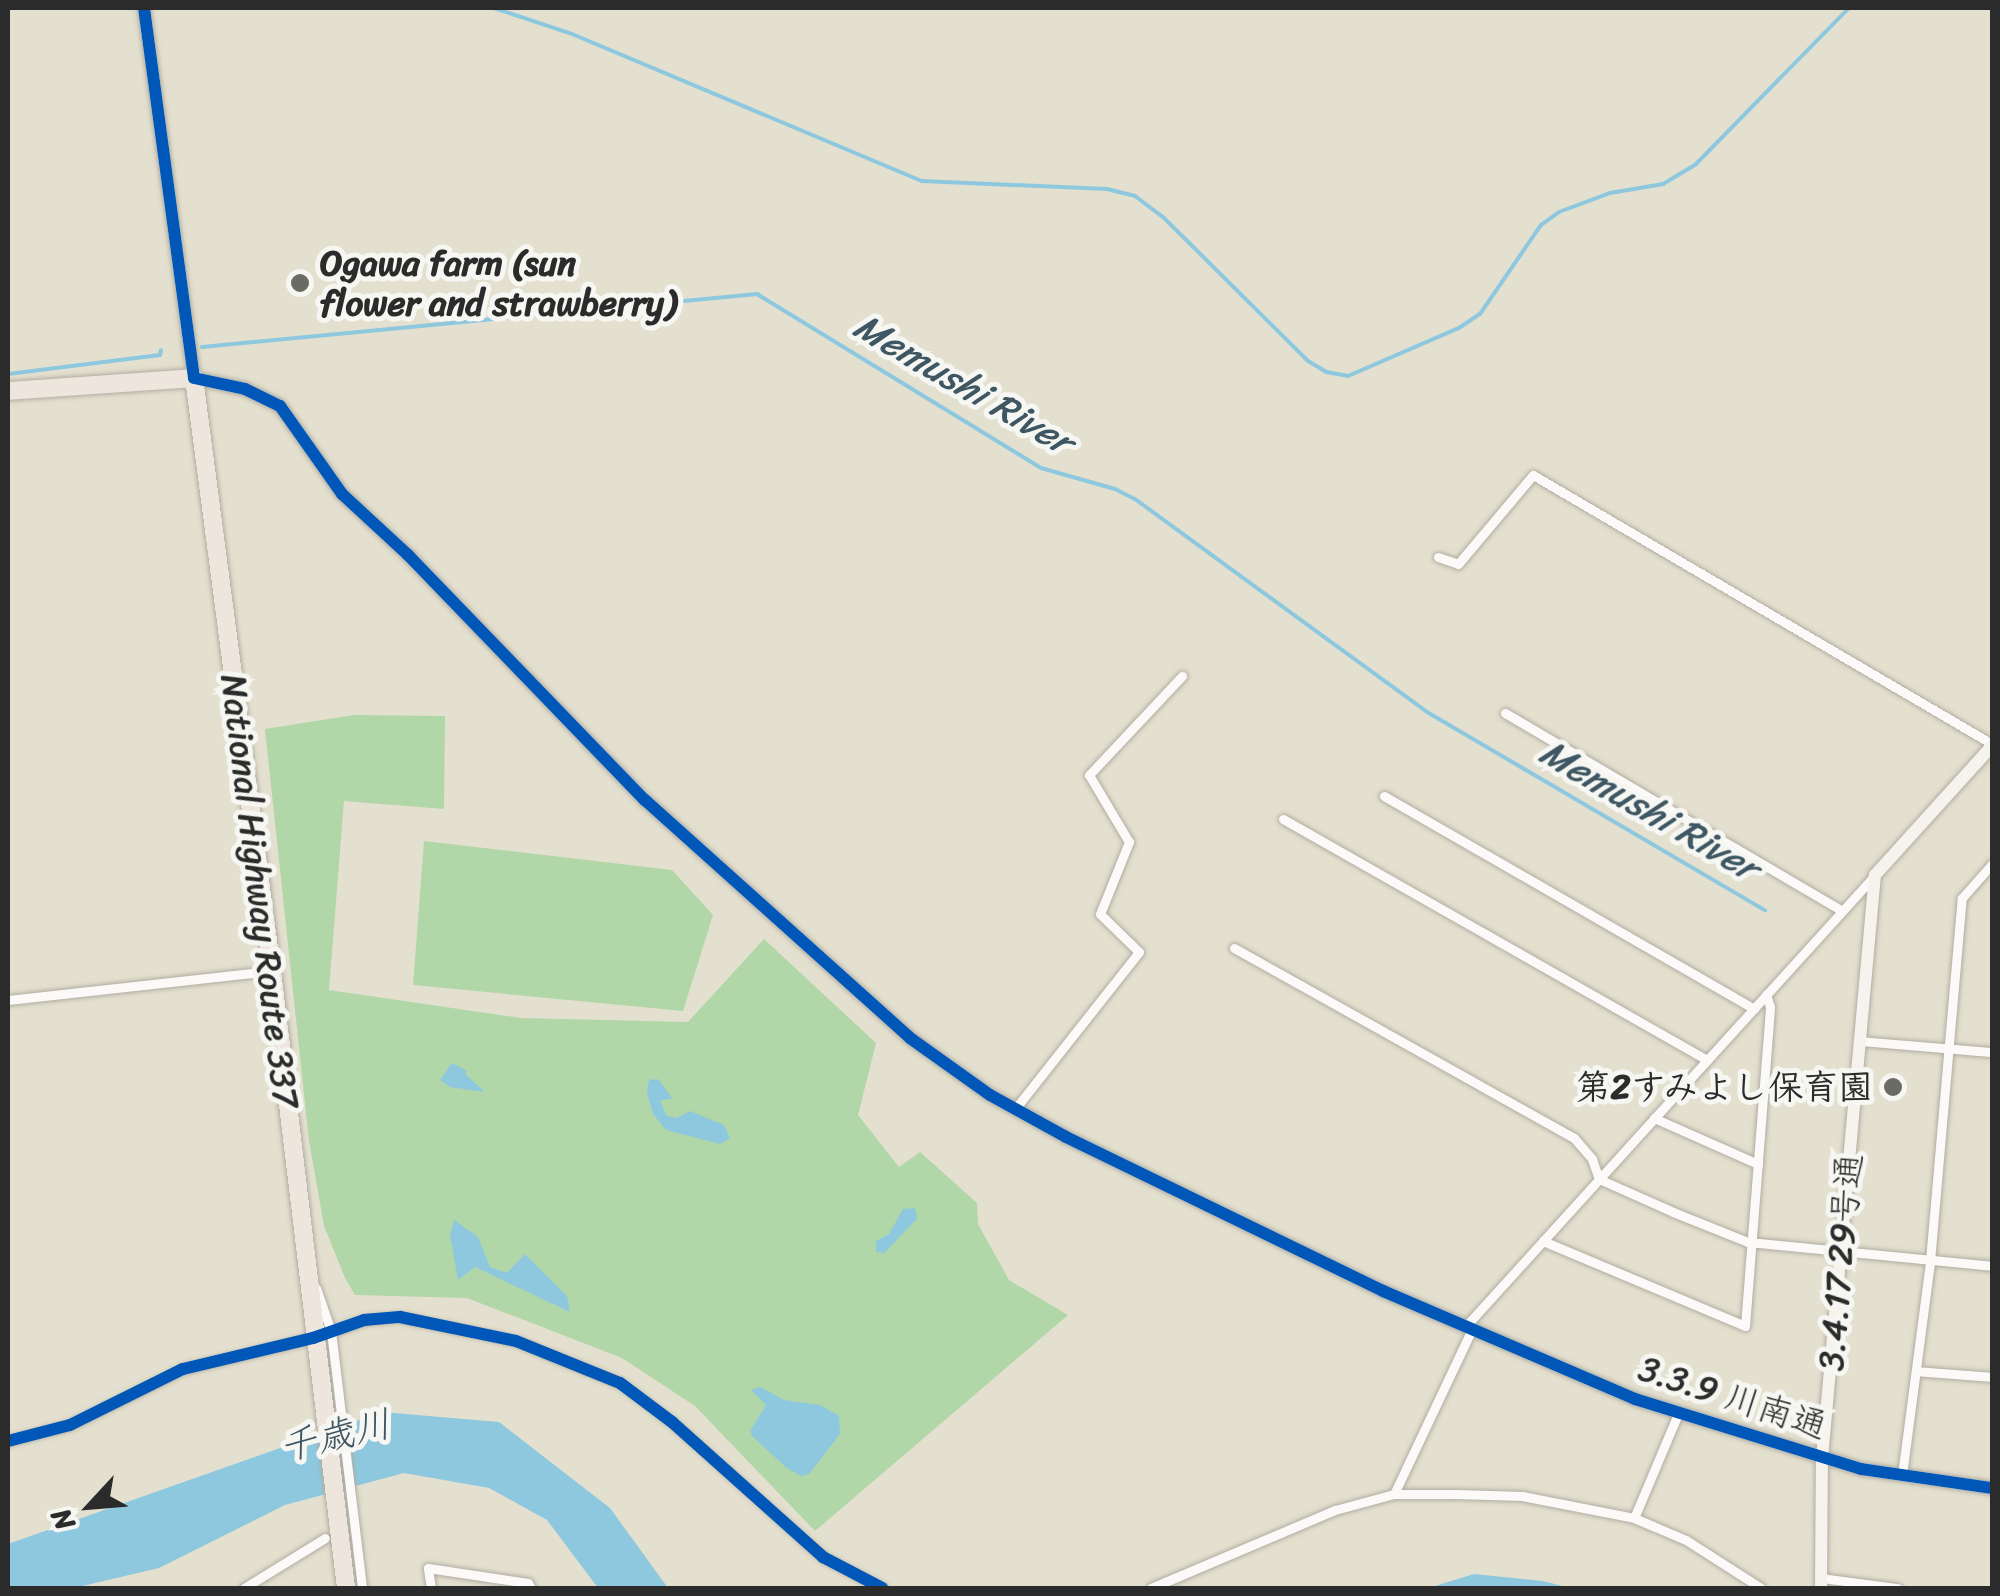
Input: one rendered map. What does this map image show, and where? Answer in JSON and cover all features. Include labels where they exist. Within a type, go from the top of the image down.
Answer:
[{"type":"highway","points":[[8,392],[194,378]]},
{"type":"highway","name":"National Highway Route 337","points":[[194,378],[272,972],[313,1338],[327,1380],[349,1553],[346,1588]]},
{"type":"street","points":[[144,8],[194,378]]},
{"type":"street","name":"3.3.9 川南通","points":[[194,378],[245,389],[280,406],[342,494],[408,555],[673,827],[910,1038],[1015,1109],[1383,1291],[1678,1414],[1822,1458],[1992,1488]]},
{"type":"street","points":[[1394,1494],[1469,1328],[1543,1241],[1992,745],[1532,474],[1458,564],[1438,556]]},
{"type":"street","points":[[1015,1109],[1139,952],[1100,914],[1129,842],[1089,775],[1182,676]]},
{"type":"street","points":[[1506,713],[1842,912]]},
{"type":"street","points":[[1384,796],[1754,1009]]},
{"type":"street","points":[[1283,819],[1707,1060]]},
{"type":"street","points":[[1902,1475],[1930,1261],[1962,898],[1992,864]]},
{"type":"street","name":"3.4.17 29号通","points":[[1821,1583],[1822,1458],[1875,875]]},
{"type":"street","points":[[1234,948],[1574,1138],[1592,1158],[1599,1179],[1752,1242],[1841,1254],[1992,1266]]},
{"type":"street","points":[[8,1000],[272,972]]},
{"type":"street","points":[[1543,1241],[1745,1326],[1770,1007],[1766,995]]},
{"type":"street","points":[[1860,1041],[1992,1052]]},
{"type":"street","points":[[1654,1118],[1758,1164]]},
{"type":"street","points":[[302,1247],[331,1331],[327,1380]]},
{"type":"street","points":[[8,1441],[70,1426],[183,1369],[313,1338],[364,1320],[400,1317],[516,1342],[620,1383],[672,1422],[811,1548],[882,1588]]},
{"type":"street","points":[[1916,1371],[1992,1377]]},
{"type":"street","points":[[1634,1518],[1678,1414]]},
{"type":"street","points":[[1151,1588],[1335,1510],[1394,1494],[1522,1496],[1634,1518],[1686,1540],[1761,1588]]},
{"type":"street","points":[[244,1588],[325,1538]]},
{"type":"street","points":[[349,1553],[362,1588]]},
{"type":"street","points":[[431,1588],[428,1568],[528,1583],[531,1588]]},
{"type":"street","points":[[1821,1583],[1898,1588]]},
{"type":"green space","points":[[354,715],[445,716],[444,809],[344,801],[329,990],[521,1018],[688,1022],[764,939],[876,1043],[858,1115],[899,1167],[920,1152],[977,1203],[978,1224],[1009,1280],[1068,1315],[815,1531],[695,1406],[622,1358],[467,1298],[355,1295],[345,1278],[324,1226],[309,1141],[265,729]]},
{"type":"green space","points":[[424,841],[672,870],[713,915],[683,1011],[413,985]]},
{"type":"water","points":[[452,1063],[467,1071],[465,1074],[485,1092],[450,1087],[440,1080]]},
{"type":"water","points":[[658,1079],[672,1098],[660,1101],[667,1116],[677,1118],[690,1111],[724,1125],[730,1138],[720,1144],[666,1130],[653,1114],[647,1092],[649,1080]]},
{"type":"water","points":[[915,1208],[917,1219],[884,1253],[876,1252],[876,1241],[889,1234],[903,1209]]},
{"type":"water","points":[[454,1220],[478,1237],[490,1267],[507,1273],[525,1254],[567,1296],[570,1312],[475,1267],[458,1280],[450,1235]]},
{"type":"water","points":[[760,1387],[784,1400],[820,1405],[839,1416],[840,1434],[809,1474],[801,1476],[788,1469],[753,1437],[750,1431],[766,1405],[751,1390]]},
{"type":"water","name":"千歳川","points":[[382,1412],[499,1422],[610,1508],[668,1588],[598,1588],[547,1520],[489,1488],[404,1473],[285,1505],[159,1568],[74,1588],[8,1588],[8,1544]]},
{"type":"water","points":[[1474,1574],[1543,1581],[1570,1588],[1428,1588]]},
{"type":"waterway","points":[[494,8],[572,34],[922,181],[1107,189],[1135,196],[1163,217],[1308,361],[1326,372],[1348,376],[1459,328],[1480,314],[1541,225],[1559,212],[1610,193],[1663,184],[1696,164],[1849,8]]},
{"type":"waterway","name":"Memushi River","points":[[202,347],[757,294],[1041,468],[1115,489],[1135,499],[1427,712],[1765,910]]},
{"type":"waterway","name":"Memushi River","points":[[8,374],[160,355],[161,350]]},
{"type":"cycle path","points":[[144,8],[194,378],[245,389],[280,406],[342,494],[408,555],[645,800],[910,1038],[990,1095],[1066,1137],[1383,1291],[1635,1399],[1861,1469],[1992,1488]]},
{"type":"cycle path","points":[[8,1441],[70,1425],[183,1369],[313,1338],[364,1320],[400,1317],[516,1341],[620,1383],[672,1422],[823,1557],[882,1588]]},
{"type":"place","name":"Ogawa farm (sun flower and strawberry)","points":[[300,283]]},
{"type":"place","name":"第2すみよし保育園","points":[[1893,1087]]}]
